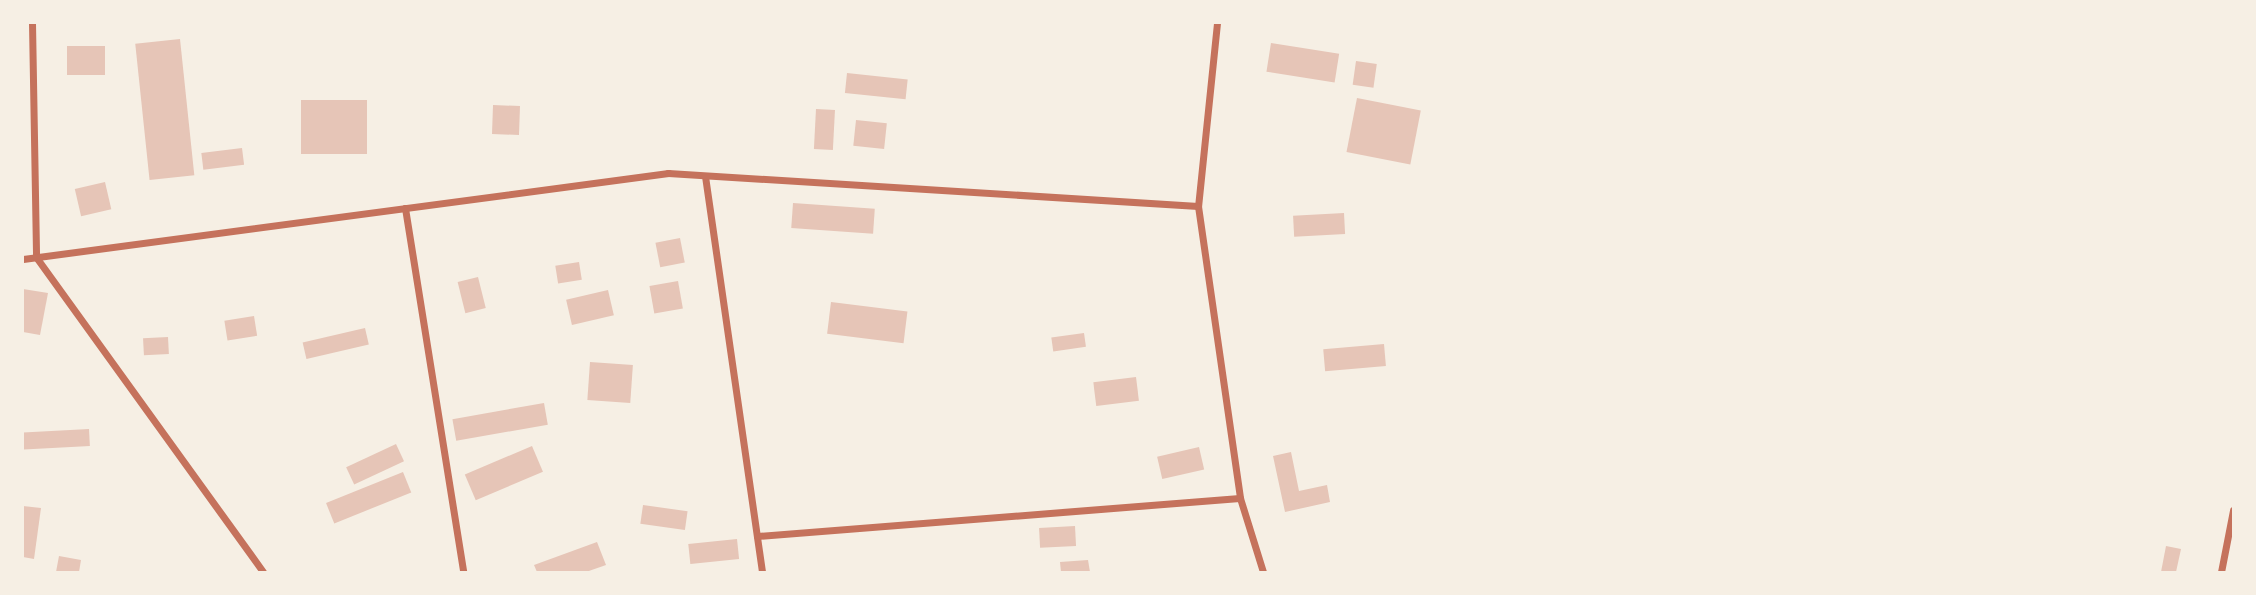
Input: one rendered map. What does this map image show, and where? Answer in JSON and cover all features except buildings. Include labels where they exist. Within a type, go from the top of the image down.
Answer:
[{"type":"street","points":[[32,23],[36,257],[262,572]]},
{"type":"street","points":[[1216,23],[1198,206],[1240,498],[1263,572]]},
{"type":"street","points":[[23,259],[668,173],[1198,206]]},
{"type":"street","points":[[705,176],[762,572]]},
{"type":"street","points":[[405,208],[463,572]]},
{"type":"street","points":[[757,536],[1240,498]]},
{"type":"street","points":[[2221,572],[2233,510]]}]
